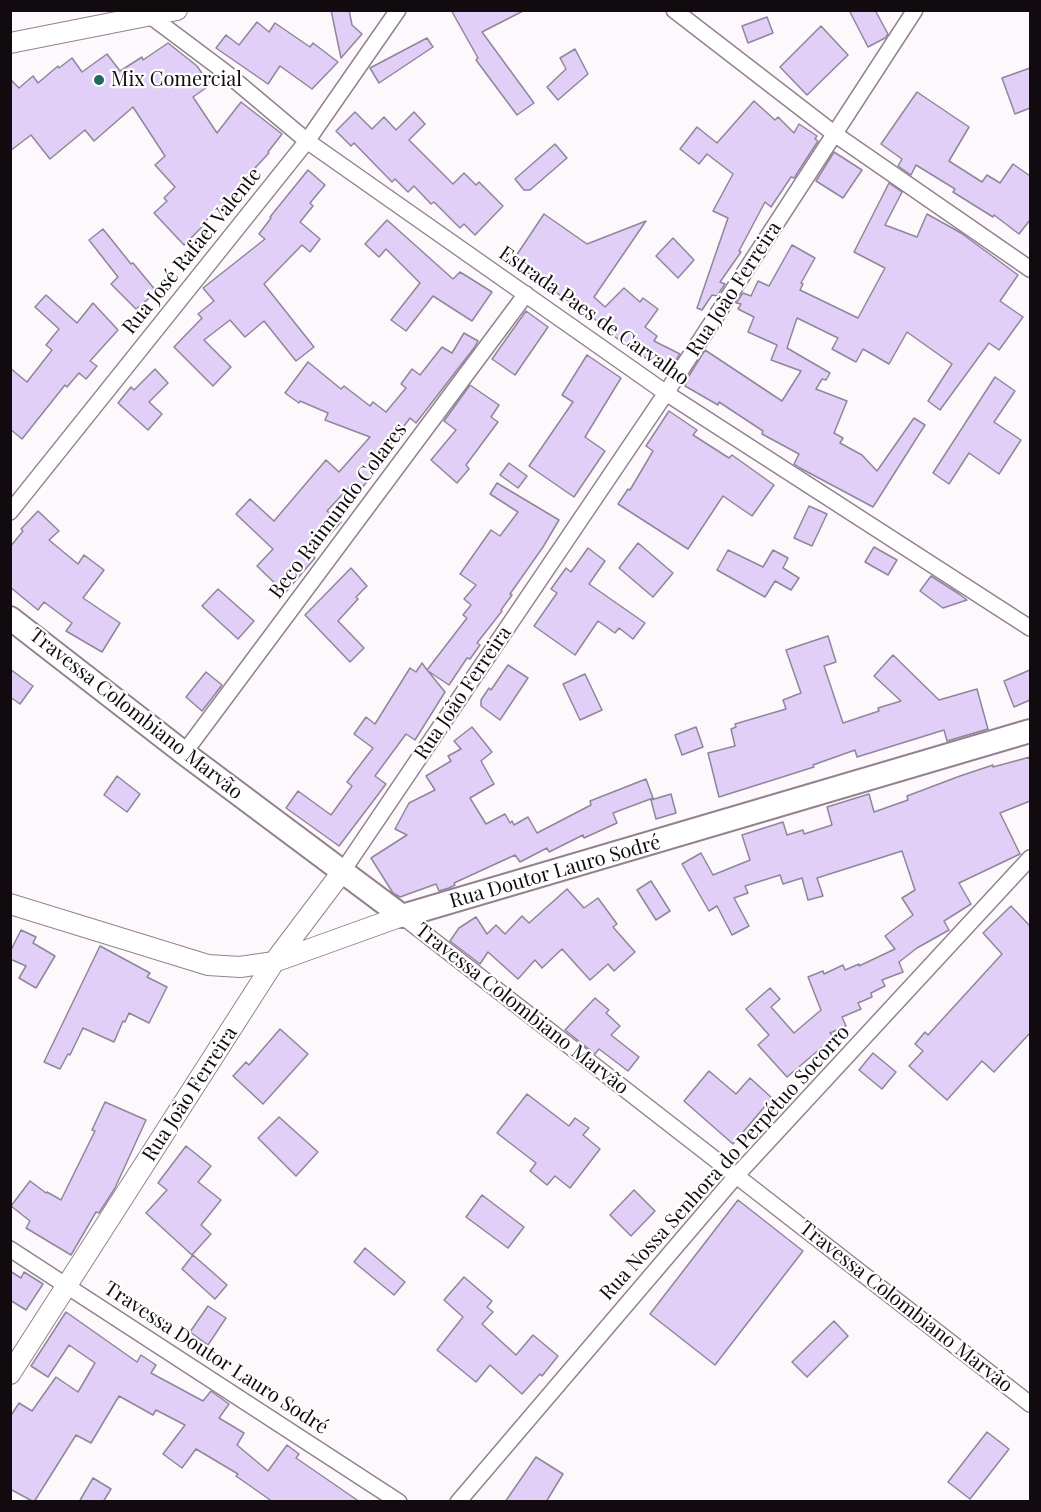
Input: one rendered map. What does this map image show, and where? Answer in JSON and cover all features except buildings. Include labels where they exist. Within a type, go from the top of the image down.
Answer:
[{"type":"main road","name":"Travessa Colombiano Marvão","points":[[10,618],[184,753],[402,916]]},
{"type":"main road","name":"Rua Doutor Lauro Sodré","points":[[402,916],[1030,731]]},
{"type":"street","points":[[10,43],[177,10]]},
{"type":"street","name":"Rua José Rafael Valente","points":[[10,512],[307,141],[398,10]]},
{"type":"street","points":[[674,10],[836,135],[1030,269]]},
{"type":"street","name":"Rua João Ferreira","points":[[10,1374],[274,962],[342,872],[666,393],[836,135],[915,10]]},
{"type":"street","name":"Estrada Paes de Carvalho","points":[[149,15],[225,72],[307,141],[666,393],[1030,628]]},
{"type":"street","name":"Beco Raimundo Colares","points":[[184,753],[526,294]]},
{"type":"street","name":"Rua Nossa Senhora do Perpétuo Socorro","points":[[458,1502],[736,1176],[1030,858]]},
{"type":"street","name":"Rua Doutor Lauro Sodré","points":[[11,904],[208,965],[240,967],[274,962],[402,916]]},
{"type":"street","name":"Travessa Colombiano Marvão","points":[[402,916],[1030,1404]]},
{"type":"street","name":"Travessa Doutor Lauro Sodré","points":[[10,1249],[399,1502]]},
{"type":"place","name":"Mix Comercial","points":[[99,80]]}]
